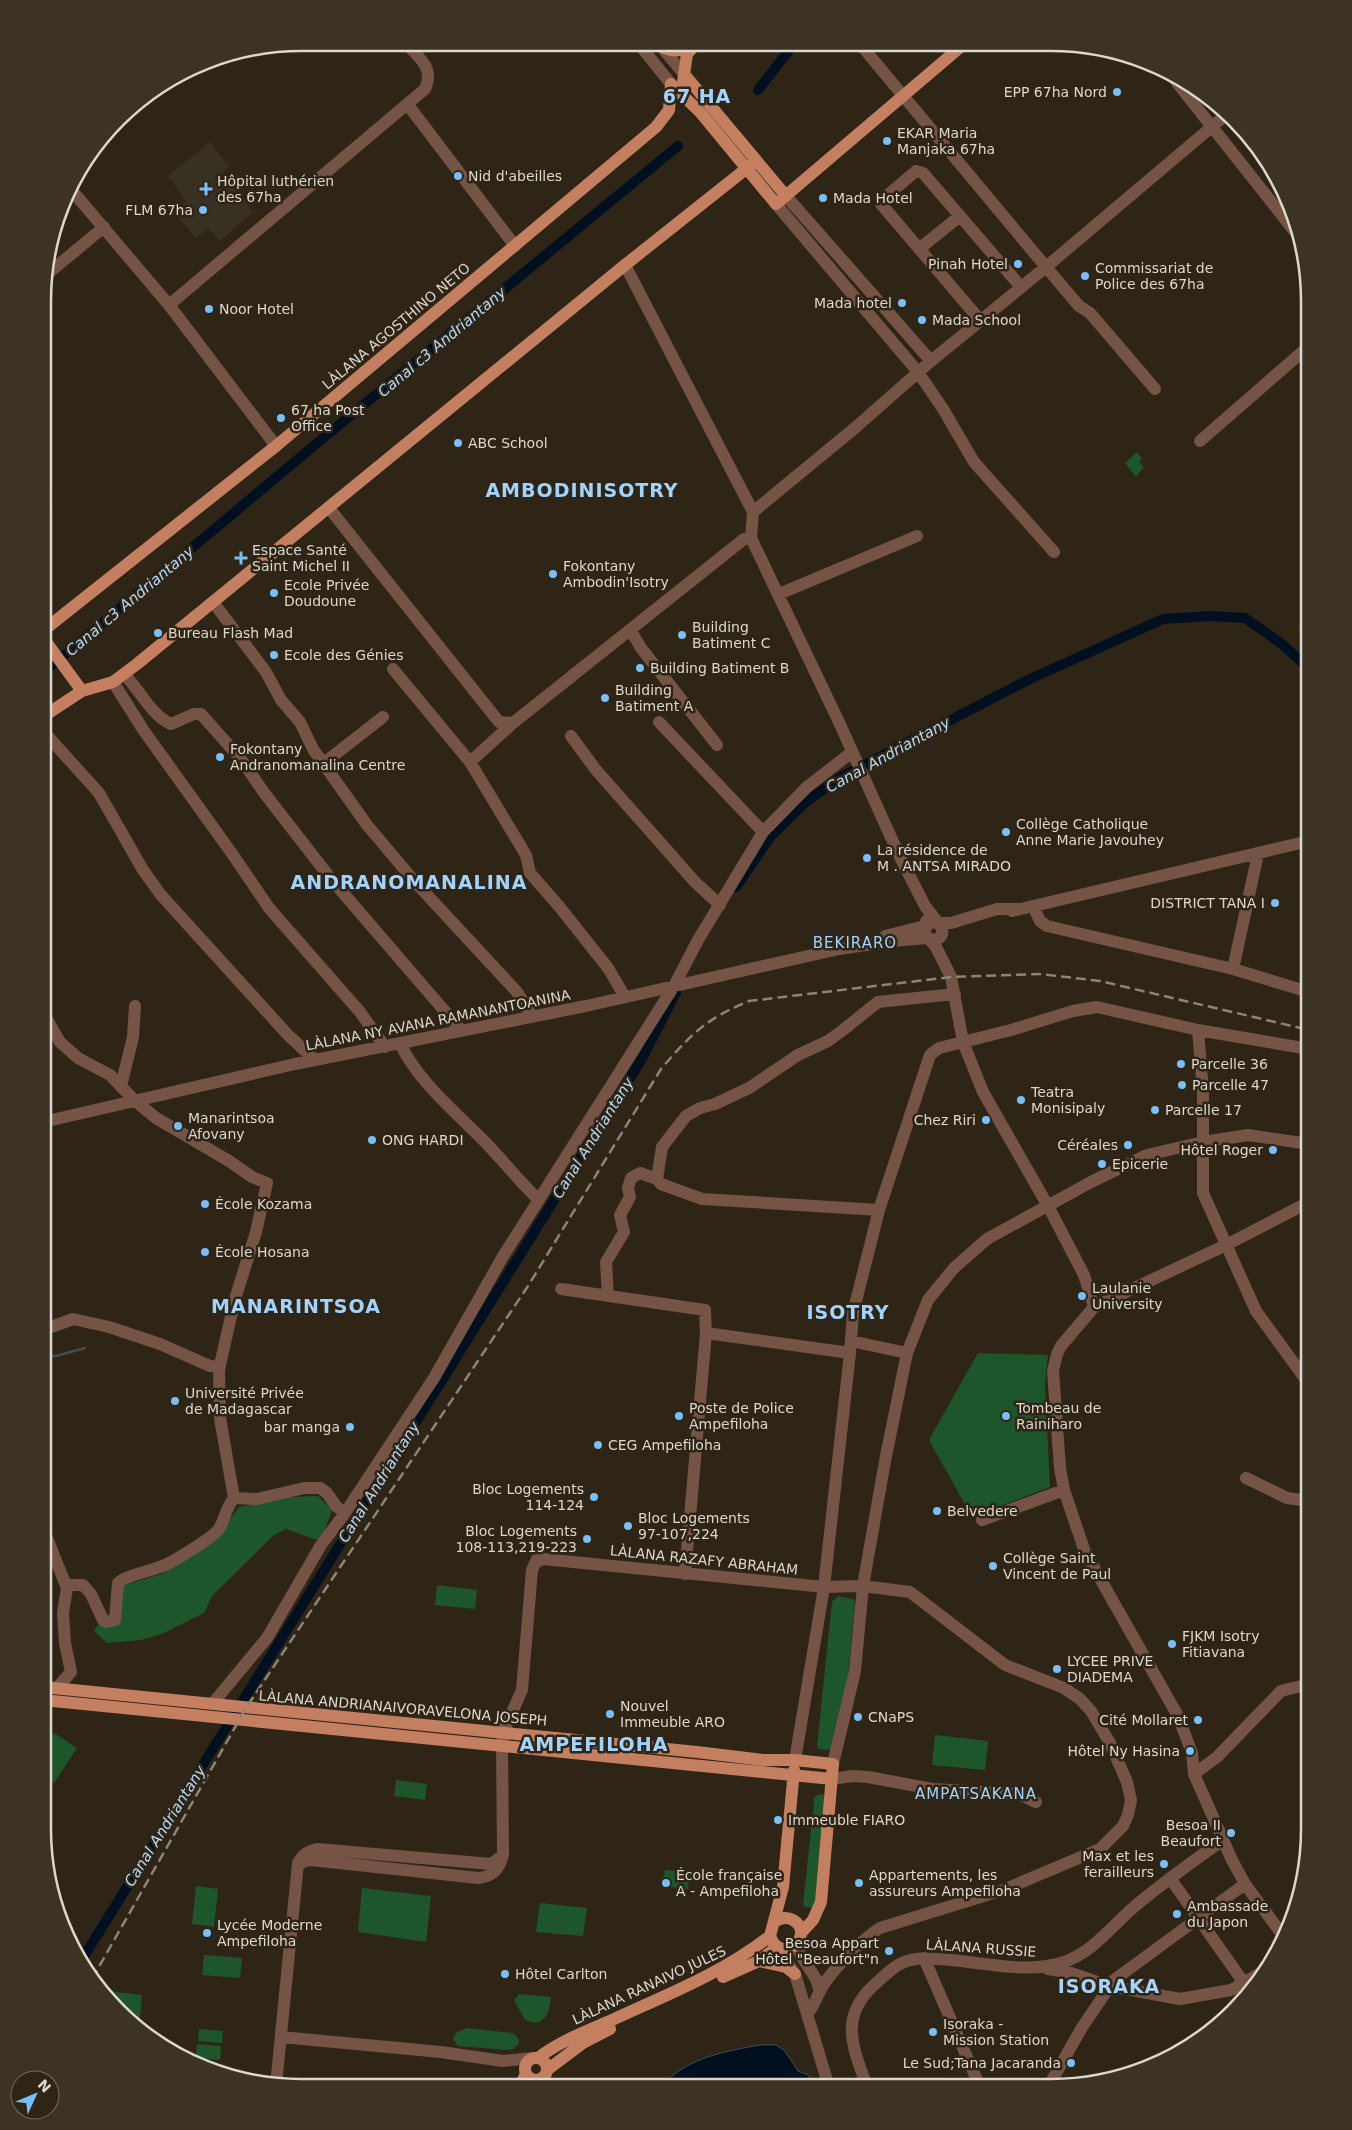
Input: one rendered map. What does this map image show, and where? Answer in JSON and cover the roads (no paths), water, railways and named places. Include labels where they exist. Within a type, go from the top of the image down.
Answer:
[{"type":"main road","points":[[671,84],[683,82],[687,54],[689,51]]},
{"type":"main road","points":[[684,74],[752,165],[781,200],[956,51]]},
{"type":"main road","points":[[671,84],[752,165]]},
{"type":"main road","name":"LÀLANA AGOSTHINO NETO","points":[[51,638],[656,127],[669,110],[671,84]]},
{"type":"main road","points":[[51,712],[77,695],[113,682],[124,674],[625,265],[752,165]]},
{"type":"main road","points":[[51,649],[64,667],[77,695]]},
{"type":"main road","points":[[51,1688],[213,1704],[244,1713]]},
{"type":"main road","points":[[51,1701],[200,1714],[244,1713]]},
{"type":"main road","name":"LÀLANA ANDRIANAIVORAVELONA JOSEPH","points":[[244,1713],[503,1732],[763,1760],[796,1755],[833,1764]]},
{"type":"main road","name":"LÀLANA ANDRIANAIVORAVELONA JOSEPH","points":[[244,1713],[502,1746],[832,1779]]},
{"type":"main road","points":[[796,1755],[783,1887],[774,1922],[770,1928],[772,1943],[777,1947],[789,1949],[795,1946],[801,1933],[813,1920],[820,1902],[833,1764]]},
{"type":"main road","points":[[774,1922],[789,1918],[798,1924],[801,1933]]},
{"type":"main road","name":"LÀLANA RANAIVO JULES","points":[[536,2058],[578,2035],[730,1965],[770,1936]]},
{"type":"main road","name":"LÀLANA RANAIVO JULES","points":[[541,2078],[583,2043],[611,2028],[759,1961],[777,1947]]},
{"type":"main road","points":[[759,1961],[786,1967],[795,1974]]},
{"type":"main road","points":[[523,2079],[529,2061],[536,2058],[545,2063],[541,2078],[532,2079],[526,2072]]},
{"type":"street","points":[[169,305],[425,89],[429,80],[429,69],[413,51]]},
{"type":"street","points":[[644,51],[671,84]]},
{"type":"street","points":[[666,51],[684,74]]},
{"type":"street","points":[[866,51],[1046,268],[1079,306],[1090,313],[1155,389]]},
{"type":"street","points":[[1182,88],[1287,222]]},
{"type":"street","points":[[408,105],[515,246]]},
{"type":"street","points":[[753,512],[856,427],[930,361],[1046,268],[1222,118]]},
{"type":"street","points":[[980,320],[881,202],[916,171],[923,174],[1021,287]]},
{"type":"street","points":[[75,194],[169,305],[276,446]]},
{"type":"street","points":[[781,200],[930,361]]},
{"type":"street","points":[[781,200],[918,372],[943,408],[974,462],[1054,552]]},
{"type":"street","points":[[919,249],[960,216]]},
{"type":"street","points":[[53,269],[104,227]]},
{"type":"street","points":[[625,265],[753,512],[751,538],[779,594],[899,855],[925,906],[940,930],[941,957]]},
{"type":"street","points":[[1200,441],[1301,354]]},
{"type":"street","points":[[329,508],[500,722],[513,724]]},
{"type":"street","points":[[779,594],[917,536]]},
{"type":"street","points":[[470,762],[513,724],[744,539],[751,538]]},
{"type":"street","points":[[213,602],[266,672],[281,700],[300,722],[313,749],[367,825],[416,883],[517,992],[532,1016]]},
{"type":"street","points":[[631,631],[641,648],[717,744]]},
{"type":"street","points":[[393,669],[470,762],[526,855],[530,874],[558,905],[608,968],[625,997]]},
{"type":"street","points":[[124,674],[152,710],[171,724],[194,714],[201,714],[240,758],[270,801],[331,879],[461,1030]]},
{"type":"street","points":[[113,682],[144,732],[269,908],[355,1005],[384,1047]]},
{"type":"street","points":[[324,764],[383,717]]},
{"type":"street","points":[[659,722],[762,832]]},
{"type":"street","points":[[571,736],[596,770],[695,882],[720,905]]},
{"type":"street","points":[[51,740],[98,793],[143,870],[161,895],[288,1035],[314,1060]]},
{"type":"street","points":[[213,1704],[267,1638],[304,1573],[434,1378],[502,1258],[674,986],[698,940],[762,832],[807,787],[852,752]]},
{"type":"street","name":"LÀLANA NY AVANA RAMANANTOANINA","points":[[51,1120],[314,1060],[625,997],[839,949],[892,940],[926,932],[930,923],[940,930],[951,923],[997,909],[1026,907],[1301,844]]},
{"type":"street","points":[[1233,969],[1258,854]]},
{"type":"street","points":[[925,906],[926,932],[951,977],[963,1042],[983,1092],[1048,1206],[1084,1274],[1094,1308]]},
{"type":"street","points":[[1026,907],[1047,926],[1233,969],[1301,990]]},
{"type":"street","points":[[657,1180],[662,1146],[686,1116],[700,1108],[715,1104],[749,1088],[798,1055],[844,1030],[878,1002],[955,994]]},
{"type":"street","points":[[121,1086],[133,1037],[135,1006]]},
{"type":"street","points":[[796,1755],[824,1587],[851,1347],[853,1313],[879,1210],[930,1055],[939,1048],[1011,1030],[1073,1011],[1097,1007],[1198,1030],[1301,1048]]},
{"type":"street","points":[[51,1026],[60,1042],[78,1058],[110,1076],[134,1100],[165,1124],[267,1183],[256,1232],[215,1366],[231,1501],[228,1512],[217,1531],[203,1542],[155,1570],[123,1578],[118,1582],[117,1611],[112,1621],[106,1622],[103,1620],[91,1594],[83,1585],[71,1585],[67,1588]]},
{"type":"street","points":[[1198,1030],[1203,1092],[1203,1193],[1256,1311],[1301,1373]]},
{"type":"street","points":[[400,1043],[419,1074],[539,1200]]},
{"type":"street","points":[[833,1764],[855,1671],[863,1586],[885,1461],[907,1353],[928,1300],[954,1268],[987,1239],[1091,1182],[1147,1155],[1203,1142],[1248,1135],[1301,1143]]},
{"type":"street","points":[[608,1296],[606,1262],[621,1240],[624,1232],[620,1215],[630,1197],[628,1188],[631,1178],[640,1173],[657,1180],[661,1184],[702,1199],[879,1210]]},
{"type":"street","points":[[1279,1930],[1246,1884],[1222,1840],[1194,1774],[1192,1753],[1178,1716],[1085,1552],[1064,1490],[1060,1468],[1053,1371],[1061,1346],[1094,1308],[1301,1206]]},
{"type":"street","points":[[561,1289],[705,1310],[706,1333],[686,1574]]},
{"type":"street","points":[[51,1327],[73,1319],[108,1327],[160,1344],[215,1366]]},
{"type":"street","points":[[706,1333],[907,1353]]},
{"type":"street","points":[[1246,1478],[1287,1498],[1301,1500]]},
{"type":"street","points":[[231,1501],[257,1500],[304,1488],[320,1488],[328,1493],[336,1506],[345,1512]]},
{"type":"street","points":[[982,1520],[1064,1490]]},
{"type":"street","points":[[51,1548],[67,1588],[63,1613],[66,1652],[71,1672],[57,1688]]},
{"type":"street","name":"LÀLANA RAZAFY ABRAHAM","points":[[503,1732],[522,1690],[532,1570],[537,1559],[539,1561],[543,1559],[824,1587],[863,1586],[910,1592],[1005,1665],[1064,1688],[1080,1699],[1091,1711],[1110,1743],[1128,1782],[1131,1800],[1128,1815],[1123,1826],[1100,1849],[1003,1890],[880,1928],[867,1936],[832,1975],[818,1985]]},
{"type":"street","points":[[1194,1774],[1217,1756],[1281,1691],[1301,1686]]},
{"type":"street","points":[[298,1864],[311,1860],[487,1878],[495,1872],[504,1855],[503,1732]]},
{"type":"street","points":[[832,1779],[852,1776],[868,1777],[933,1789],[1018,1794],[1036,1802]]},
{"type":"street","name":"LÀLANA RUSSIE","points":[[864,2079],[853,2045],[851,2026],[857,2004],[889,1971],[900,1964],[924,1958],[1041,1968],[1064,1962],[1087,1951],[1133,1908],[1222,1840]]},
{"type":"street","points":[[277,2077],[298,1864],[301,1856],[309,1850],[317,1848],[491,1864],[504,1855]]},
{"type":"street","points":[[1170,1878],[1246,1985]]},
{"type":"street","points":[[1053,2079],[1109,1986],[1126,1970],[1246,1884]]},
{"type":"street","points":[[795,1946],[818,1985],[814,2007],[807,2014]]},
{"type":"street","points":[[777,1947],[795,1974],[827,2079]]},
{"type":"street","points":[[924,1958],[977,2079]]},
{"type":"street","points":[[1041,1968],[1071,1973],[1109,1986],[1180,1999],[1244,1988]]},
{"type":"street","points":[[281,2037],[441,2052],[503,2061],[536,2058]]},
{"type":"street","points":[[503,2061],[526,2072]]},
{"type":"water","points":[[760,2045],[776,2045],[785,2051],[798,2071],[808,2075],[811,2079],[669,2079],[685,2067],[697,2061],[722,2053]]},
{"type":"waterway","points":[[758,90],[789,51]]},
{"type":"waterway","name":"Canal c3 Andriantany","points":[[51,666],[316,444],[678,146]]},
{"type":"waterway","name":"Canal Andriantany","points":[[736,887],[771,836],[805,803],[839,778],[1028,680],[1163,619],[1210,616],[1245,618],[1282,644],[1301,661]]},
{"type":"waterway","name":"Canal Andriantany","points":[[85,1954],[643,1057],[676,992]]},
{"type":"waterway","points":[[51,1356],[85,1348]]},
{"type":"railway","points":[[96,1972],[246,1708],[528,1286],[661,1069],[681,1046],[710,1021],[734,1007],[749,1001],[951,977],[1040,974],[1100,981],[1301,1028]]},
{"type":"place","name":"EPP 67ha Nord","points":[[1117,92]]},
{"type":"place","name":"EKAR Maria Manjaka 67ha","points":[[887,141]]},
{"type":"place","name":"Nid d'abeilles","points":[[458,176]]},
{"type":"place","name":"Hôpital luthérien des 67ha","points":[[206,189]]},
{"type":"place","name":"Mada Hotel","points":[[823,198]]},
{"type":"place","name":"FLM 67ha","points":[[203,210]]},
{"type":"place","name":"Pinah Hotel","points":[[1018,264]]},
{"type":"place","name":"Commissariat de Police des 67ha","points":[[1085,276]]},
{"type":"place","name":"Mada hotel","points":[[902,303]]},
{"type":"place","name":"Noor Hotel","points":[[209,309]]},
{"type":"place","name":"Mada School","points":[[922,320]]},
{"type":"place","name":"67 ha Post Office","points":[[281,418]]},
{"type":"place","name":"ABC School","points":[[458,443]]},
{"type":"place","name":"Espace Santé Saint Michel II","points":[[241,558]]},
{"type":"place","name":"Fokontany Ambodin'Isotry","points":[[553,574]]},
{"type":"place","name":"Ecole Privée Doudoune","points":[[274,593]]},
{"type":"place","name":"Bureau Flash Mad","points":[[158,633]]},
{"type":"place","name":"Building Batiment C","points":[[682,635]]},
{"type":"place","name":"Ecole des Génies","points":[[274,655]]},
{"type":"place","name":"Building Batiment B","points":[[640,668]]},
{"type":"place","name":"Building Batiment A","points":[[605,698]]},
{"type":"place","name":"Fokontany Andranomanalina Centre","points":[[220,757]]},
{"type":"place","name":"Collège Catholique Anne Marie Javouhey","points":[[1006,832]]},
{"type":"place","name":"La résidence de M . ANTSA MIRADO","points":[[867,858]]},
{"type":"place","name":"DISTRICT TANA I","points":[[1275,903]]},
{"type":"place","name":"Parcelle 36","points":[[1181,1064]]},
{"type":"place","name":"Parcelle 47","points":[[1182,1085]]},
{"type":"place","name":"Teatra Monisipaly","points":[[1021,1100]]},
{"type":"place","name":"Parcelle 17","points":[[1155,1110]]},
{"type":"place","name":"Chez Riri","points":[[986,1120]]},
{"type":"place","name":"Manarintsoa Afovany","points":[[178,1126]]},
{"type":"place","name":"ONG HARDI","points":[[372,1140]]},
{"type":"place","name":"Céréales","points":[[1128,1145]]},
{"type":"place","name":"Hôtel Roger","points":[[1273,1150]]},
{"type":"place","name":"Epicerie","points":[[1102,1164]]},
{"type":"place","name":"École Kozama","points":[[205,1204]]},
{"type":"place","name":"École Hosana","points":[[205,1252]]},
{"type":"place","name":"Laulanie University","points":[[1082,1296]]},
{"type":"place","name":"Université Privée de Madagascar","points":[[175,1401]]},
{"type":"place","name":"Poste de Police Ampefiloha","points":[[679,1416]]},
{"type":"place","name":"Tombeau de Rainiharo","points":[[1006,1416]]},
{"type":"place","name":"bar manga","points":[[350,1427]]},
{"type":"place","name":"CEG Ampefiloha","points":[[598,1445]]},
{"type":"place","name":"Bloc Logements 114-124","points":[[594,1497]]},
{"type":"place","name":"Belvedere","points":[[937,1511]]},
{"type":"place","name":"Bloc Logements 97-107,224","points":[[628,1526]]},
{"type":"place","name":"Bloc Logements 108-113,219-223","points":[[587,1539]]},
{"type":"place","name":"Collège Saint Vincent de Paul","points":[[993,1566]]},
{"type":"place","name":"FJKM Isotry Fitiavana","points":[[1172,1644]]},
{"type":"place","name":"LYCEE PRIVE DIADEMA","points":[[1057,1669]]},
{"type":"place","name":"Nouvel Immeuble ARO","points":[[610,1714]]},
{"type":"place","name":"CNaPS","points":[[858,1717]]},
{"type":"place","name":"Cité Mollaret","points":[[1198,1720]]},
{"type":"place","name":"Hôtel Ny Hasina","points":[[1190,1751]]},
{"type":"place","name":"Immeuble FIARO","points":[[778,1820]]},
{"type":"place","name":"Besoa II Beaufort","points":[[1231,1833]]},
{"type":"place","name":"Max et les ferailleurs","points":[[1164,1864]]},
{"type":"place","name":"École française A - Ampefiloha","points":[[666,1883]]},
{"type":"place","name":"Appartements, les assureurs Ampefiloha","points":[[859,1883]]},
{"type":"place","name":"Ambassade du Japon","points":[[1177,1914]]},
{"type":"place","name":"Lycée Moderne Ampefiloha","points":[[207,1933]]},
{"type":"place","name":"Besoa Appart Hôtel \"Beaufort\"n","points":[[889,1951]]},
{"type":"place","name":"Hôtel Carlton","points":[[505,1974]]},
{"type":"place","name":"Isoraka - Mission Station","points":[[933,2032]]},
{"type":"place","name":"Le Sud;Tana Jacaranda","points":[[1071,2063]]},
{"type":"district","name":"67 HA","points":[[697,96]]},
{"type":"district","name":"AMBODINISOTRY","points":[[582,490]]},
{"type":"district","name":"ANDRANOMANALINA","points":[[409,882]]},
{"type":"district","name":"BEKIRARO","points":[[855,943]]},
{"type":"district","name":"MANARINTSOA","points":[[296,1306]]},
{"type":"district","name":"ISOTRY","points":[[848,1312]]},
{"type":"district","name":"AMPEFILOHA","points":[[594,1744]]},
{"type":"district","name":"AMPATSAKANA","points":[[976,1794]]},
{"type":"district","name":"ISORAKA","points":[[1109,1986]]}]
